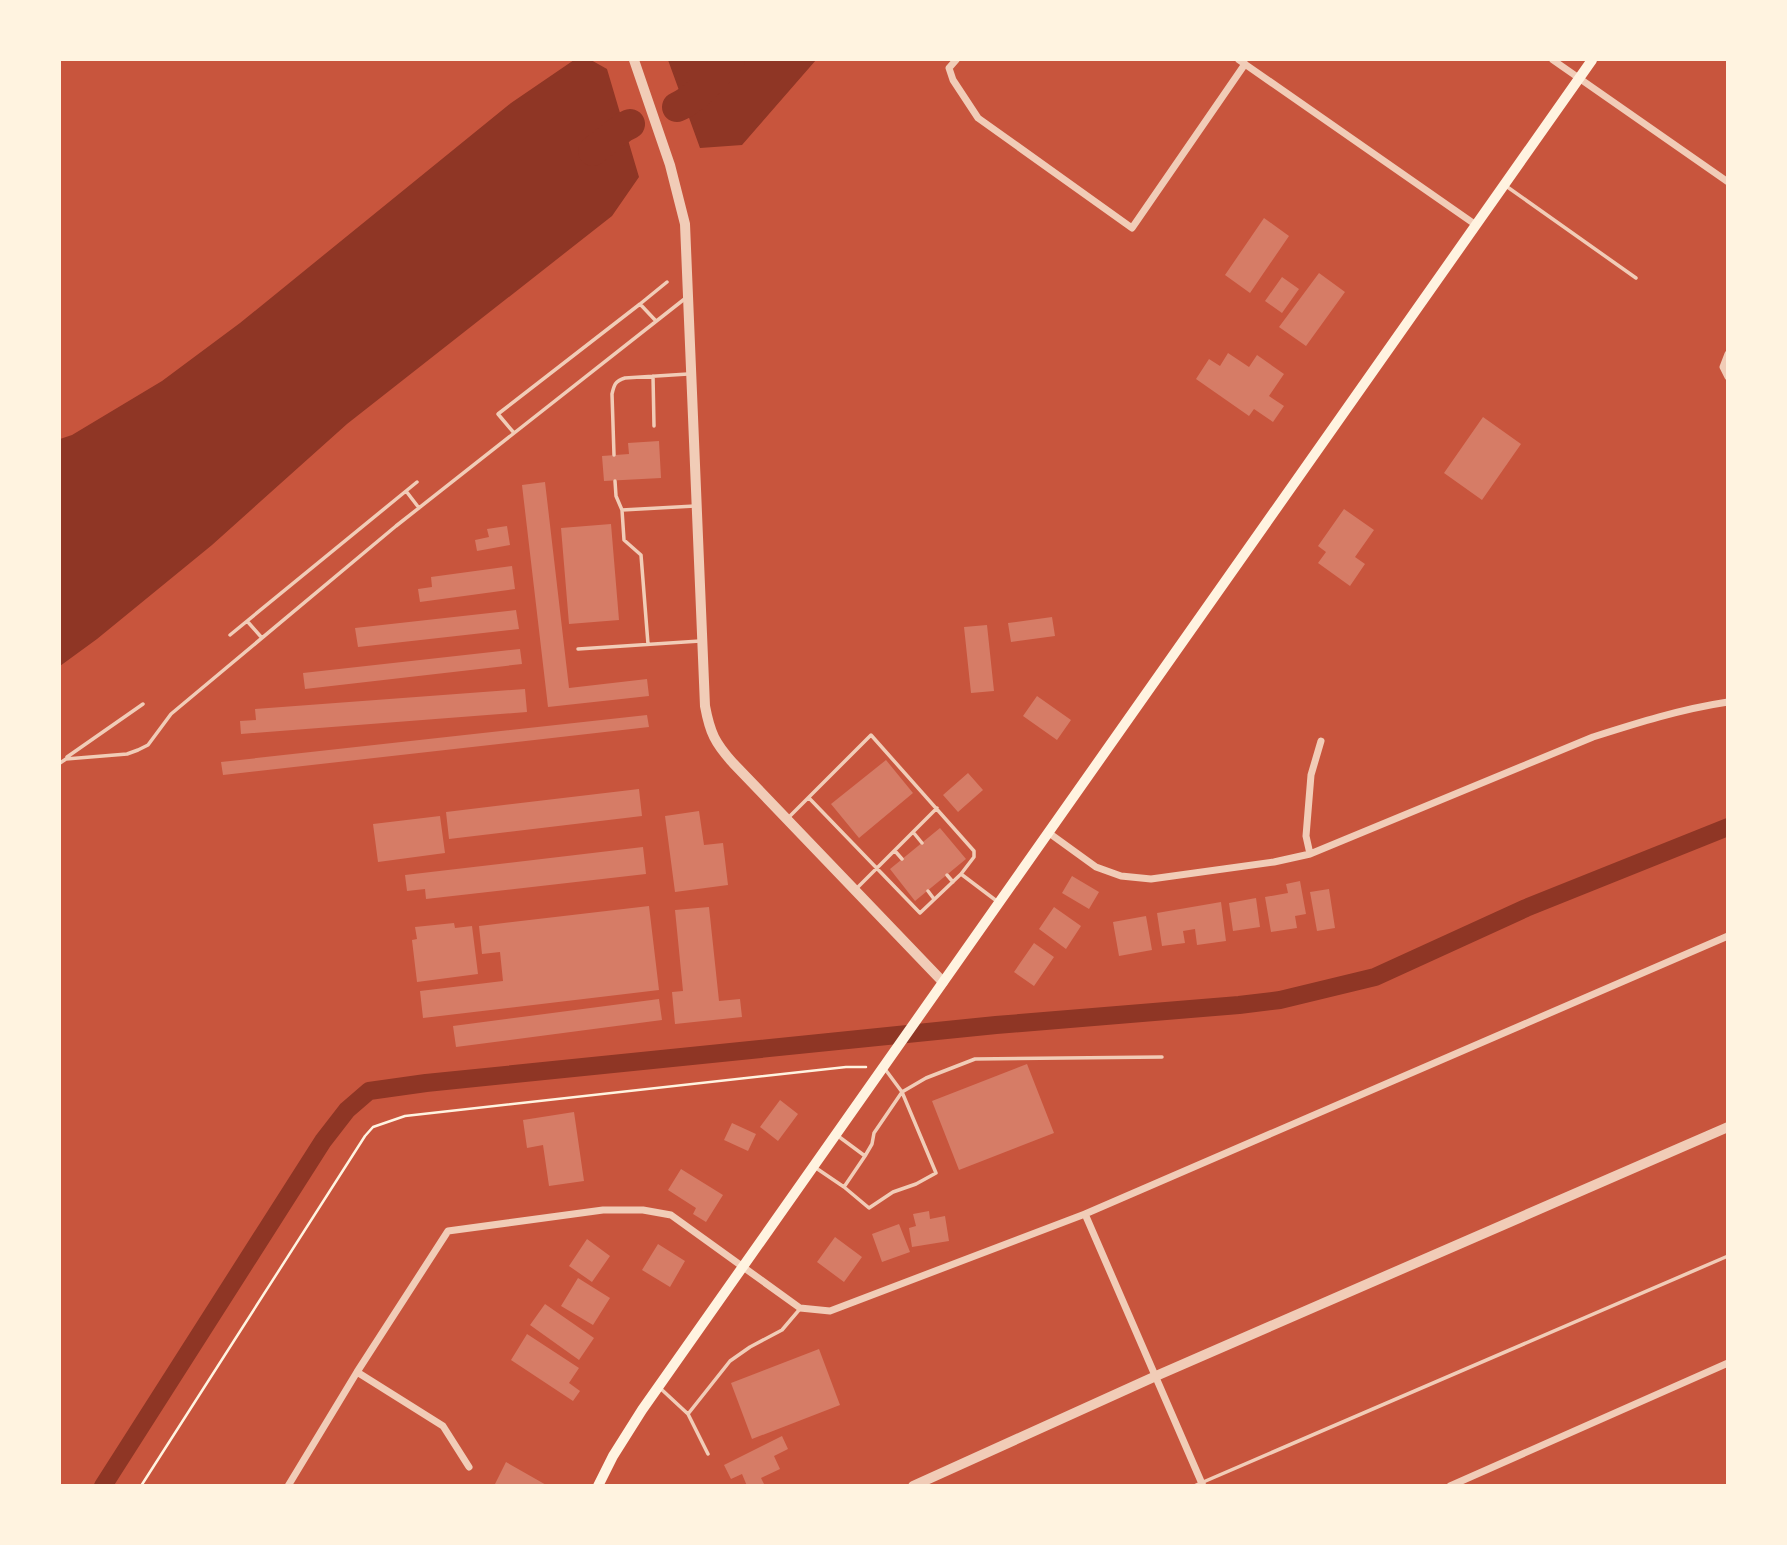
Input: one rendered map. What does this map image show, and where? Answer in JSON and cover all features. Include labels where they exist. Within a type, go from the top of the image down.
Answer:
[{"type":"main road","points":[[598,1486],[613,1456],[743,1266],[1592,60]]},
{"type":"street","points":[[634,60],[670,165],[685,224],[705,706],[709,728],[718,746],[943,982]]},
{"type":"street","points":[[956,60],[949,68],[953,80],[978,118],[1132,228],[1242,62],[1476,225]]},
{"type":"street","points":[[1553,60],[1727,182]]},
{"type":"street","points":[[1727,354],[1723,367],[1727,377]]},
{"type":"street","points":[[1049,833],[1096,867],[1121,876],[1151,879],[1274,862],[1310,854],[1592,737],[1689,709],[1727,702]]},
{"type":"street","points":[[1310,854],[1306,836],[1311,775],[1321,741]]},
{"type":"street","points":[[288,1486],[357,1371],[448,1231],[603,1210],[643,1210],[671,1215],[800,1308],[830,1311],[1085,1214],[1727,936]]},
{"type":"street","points":[[913,1486],[1156,1376],[1727,1128]]},
{"type":"street","points":[[1085,1214],[1156,1376],[1199,1485]]},
{"type":"street","points":[[1450,1486],[1727,1363]]},
{"type":"street","points":[[357,1371],[443,1426],[469,1467]]},
{"type":"lane","points":[[1504,184],[1636,278]]},
{"type":"lane","points":[[514,433],[498,414],[667,282]]},
{"type":"lane","points":[[66,759],[127,754],[148,745],[172,714],[262,638],[419,508],[688,296]]},
{"type":"lane","points":[[640,303],[656,321]]},
{"type":"lane","points":[[614,455],[612,394],[618,380],[625,377],[692,374]]},
{"type":"lane","points":[[653,376],[654,426]]},
{"type":"lane","points":[[615,481],[615,496],[622,510],[624,540],[640,555],[648,644]]},
{"type":"lane","points":[[230,635],[417,482]]},
{"type":"lane","points":[[406,491],[419,508]]},
{"type":"lane","points":[[622,510],[697,506]]},
{"type":"lane","points":[[247,621],[262,638]]},
{"type":"lane","points":[[578,649],[702,641]]},
{"type":"lane","points":[[60,763],[143,704]]},
{"type":"lane","points":[[787,820],[871,735],[974,851],[974,857],[961,874],[920,913],[809,798]]},
{"type":"lane","points":[[855,890],[937,808]]},
{"type":"lane","points":[[913,832],[922,843]]},
{"type":"lane","points":[[895,851],[902,859]]},
{"type":"lane","points":[[961,874],[999,903]]},
{"type":"lane","points":[[947,875],[953,882]]},
{"type":"lane","points":[[928,891],[934,899]]},
{"type":"lane","points":[[844,1186],[872,1144],[874,1133],[902,1092],[926,1078],[975,1059],[1162,1057]]},
{"type":"lane","points":[[814,1167],[844,1186],[869,1208],[893,1192],[936,1173],[902,1092],[883,1067]]},
{"type":"lane","points":[[836,1135],[865,1156]]},
{"type":"lane","points":[[1199,1485],[1727,1256]]},
{"type":"lane","points":[[688,1414],[730,1361],[782,1330],[800,1308]]},
{"type":"lane","points":[[659,1387],[688,1414],[708,1454]]},
{"type":"path","points":[[141,1486],[373,1127],[405,1116],[846,1067],[883,1067]]},
{"type":"shaded area","points":[[574,60],[591,60],[607,69],[639,177],[612,216],[347,424],[212,545],[60,666],[60,439],[72,435],[162,381],[240,323],[511,103]]},
{"type":"shaded area","points":[[668,60],[816,60],[742,145],[700,148]]},
{"type":"building","points":[[1264,218],[1289,236],[1250,293],[1225,275]]},
{"type":"building","points":[[1319,273],[1345,292],[1306,346],[1279,327]]},
{"type":"building","points":[[1282,277],[1299,289],[1282,313],[1265,301]]},
{"type":"building","points":[[1228,353],[1249,367],[1257,355],[1284,374],[1269,396],[1284,406],[1273,422],[1254,409],[1249,416],[1196,379],[1209,359],[1220,366]]},
{"type":"building","points":[[1483,417],[1521,444],[1482,500],[1444,473]]},
{"type":"building","points":[[659,441],[661,478],[604,481],[602,456],[629,454],[628,443]]},
{"type":"building","points":[[545,482],[569,688],[647,679],[649,696],[548,707],[522,485]]},
{"type":"building","points":[[1344,509],[1374,530],[1355,557],[1365,564],[1350,586],[1318,563],[1326,552],[1318,546]]},
{"type":"building","points":[[611,524],[619,620],[569,624],[561,528]]},
{"type":"building","points":[[507,526],[510,545],[477,551],[475,540],[489,537],[487,529]]},
{"type":"building","points":[[512,566],[515,589],[420,602],[418,589],[432,587],[431,577]]},
{"type":"building","points":[[516,610],[519,629],[358,647],[355,628]]},
{"type":"building","points":[[1052,617],[1055,636],[1011,642],[1008,623]]},
{"type":"building","points":[[987,625],[994,691],[971,693],[964,627]]},
{"type":"building","points":[[520,649],[522,664],[305,689],[303,673]]},
{"type":"building","points":[[525,689],[527,712],[241,734],[240,721],[256,720],[255,709]]},
{"type":"building","points":[[1037,696],[1071,720],[1057,740],[1023,716]]},
{"type":"building","points":[[647,715],[649,727],[223,775],[221,762]]},
{"type":"building","points":[[886,760],[913,793],[859,838],[831,804]]},
{"type":"building","points":[[968,773],[983,790],[958,812],[943,795]]},
{"type":"building","points":[[639,789],[642,816],[449,839],[446,812]]},
{"type":"building","points":[[699,811],[704,845],[723,843],[728,885],[675,892],[665,816]]},
{"type":"building","points":[[440,816],[445,853],[378,862],[373,824]]},
{"type":"building","points":[[940,828],[966,859],[915,901],[890,869]]},
{"type":"building","points":[[643,847],[646,874],[426,899],[425,889],[407,891],[405,875]]},
{"type":"building","points":[[1072,876],[1099,892],[1089,909],[1062,893]]},
{"type":"building","points":[[1300,881],[1306,914],[1295,916],[1297,928],[1271,932],[1265,897],[1288,893],[1286,884]]},
{"type":"building","points":[[1329,889],[1335,928],[1317,931],[1310,892]]},
{"type":"building","points":[[1256,898],[1260,927],[1233,931],[1229,903]]},
{"type":"building","points":[[1221,902],[1226,941],[1197,945],[1195,929],[1183,931],[1185,943],[1162,946],[1157,913]]},
{"type":"building","points":[[649,906],[659,990],[423,1018],[420,991],[503,981],[500,952],[482,954],[479,926]]},
{"type":"building","points":[[709,907],[719,1001],[740,999],[742,1017],[675,1024],[672,992],[683,991],[675,910]]},
{"type":"building","points":[[1054,907],[1081,926],[1066,949],[1039,929]]},
{"type":"building","points":[[1146,916],[1152,950],[1119,956],[1113,922]]},
{"type":"building","points":[[454,923],[455,928],[472,926],[478,974],[417,982],[412,940],[417,939],[415,927]]},
{"type":"building","points":[[1034,943],[1054,957],[1034,986],[1014,972]]},
{"type":"building","points":[[659,999],[662,1020],[456,1047],[453,1026]]},
{"type":"building","points":[[1027,1064],[1054,1133],[959,1170],[932,1101]]},
{"type":"building","points":[[780,1100],[798,1114],[778,1141],[760,1127]]},
{"type":"building","points":[[574,1112],[584,1181],[549,1186],[543,1145],[527,1148],[523,1120]]},
{"type":"building","points":[[732,1123],[756,1134],[748,1151],[724,1140]]},
{"type":"building","points":[[681,1169],[723,1195],[706,1222],[693,1214],[696,1208],[668,1190]]},
{"type":"building","points":[[929,1211],[930,1219],[945,1216],[949,1241],[912,1247],[909,1228],[916,1226],[913,1214]]},
{"type":"building","points":[[899,1224],[910,1252],[882,1262],[872,1234]]},
{"type":"building","points":[[835,1237],[862,1257],[844,1282],[817,1262]]},
{"type":"building","points":[[587,1239],[610,1256],[592,1282],[569,1266]]},
{"type":"building","points":[[658,1244],[685,1261],[670,1287],[642,1270]]},
{"type":"building","points":[[578,1278],[610,1298],[593,1325],[561,1306]]},
{"type":"building","points":[[545,1304],[594,1338],[579,1360],[530,1325]]},
{"type":"building","points":[[527,1334],[579,1368],[569,1383],[580,1391],[573,1401],[511,1360]]},
{"type":"building","points":[[819,1349],[840,1405],[752,1439],[731,1383]]},
{"type":"building","points":[[782,1436],[788,1449],[774,1456],[780,1469],[761,1478],[764,1484],[747,1486],[742,1474],[731,1479],[724,1465]]},
{"type":"building","points":[[506,1462],[548,1486],[494,1486]]},
{"type":"waterway","points":[[677,107],[699,92],[730,60]]},
{"type":"waterway","points":[[593,151],[630,124]]},
{"type":"waterway","points":[[103,1486],[323,1141],[347,1110],[369,1091],[996,1025],[1280,1000],[1375,977],[1526,908],[1728,827]]}]
